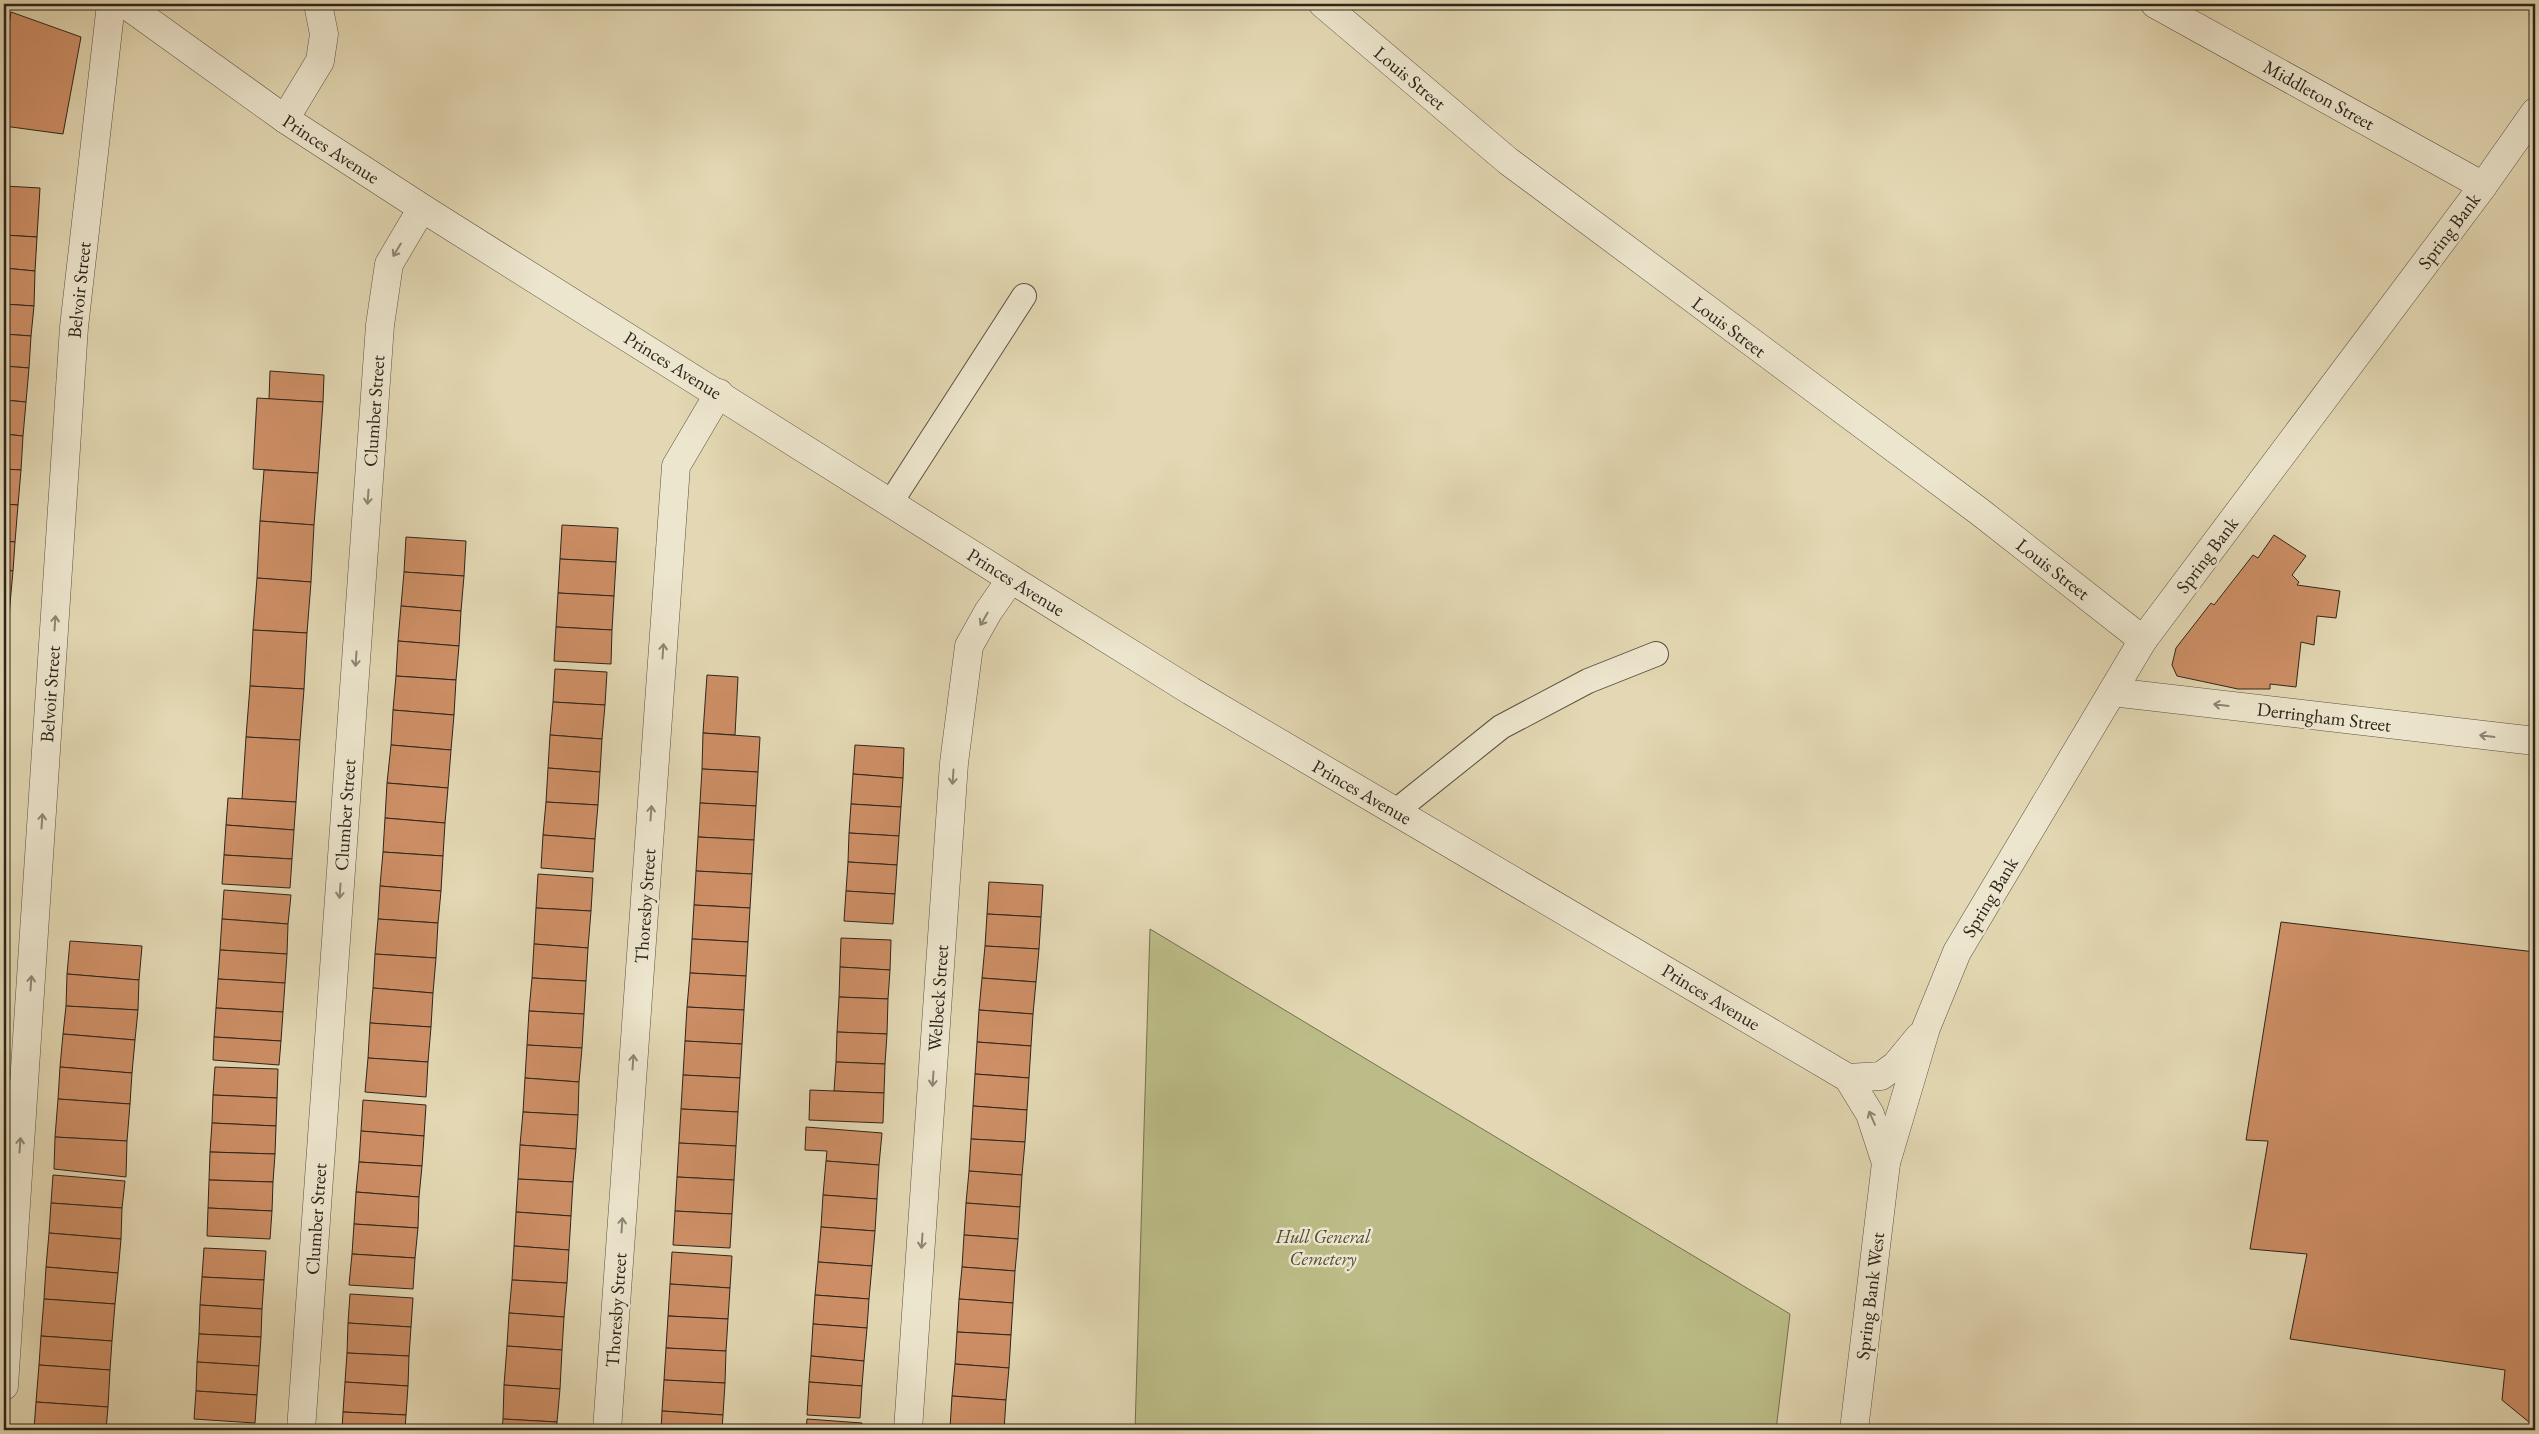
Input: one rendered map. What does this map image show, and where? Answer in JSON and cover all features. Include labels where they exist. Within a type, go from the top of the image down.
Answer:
[{"type":"street","name":"Belvoir Street","points":[[4,1386],[74,328],[111,4]]},
{"type":"street","name":"Princes Avenue","points":[[125,4],[285,119],[422,208],[719,393],[1011,579],[1191,691],[1848,1078],[1870,1114],[1886,1162]]},
{"type":"street","points":[[285,119],[320,61],[324,34],[318,4]]},
{"type":"street","name":"Louis Street","points":[[1323,4],[1508,161],[1980,512],[2143,640]]},
{"type":"street","name":"Middleton Street","points":[[2163,6],[2483,186]]},
{"type":"street","name":"Spring Bank","points":[[1886,1162],[1926,1028],[1958,952],[2143,640],[2483,186],[2535,112]]},
{"type":"street","name":"Clumber Street","points":[[301,1430],[380,325],[389,264],[422,208]]},
{"type":"street","name":"Thoresby Street","points":[[607,1430],[676,466],[719,393]]},
{"type":"street","name":"Welbeck Street","points":[[908,1430],[954,763],[968,646],[988,612],[1011,579]]},
{"type":"street","name":"Derringham Street","points":[[2112,692],[2535,741]]},
{"type":"street","name":"Spring Bank","points":[[1848,1078],[1881,1076],[1896,1065],[1926,1028]]},
{"type":"street","name":"Spring Bank West","points":[[1854,1430],[1886,1162]]},
{"type":"lane","points":[[891,502],[1024,296]]},
{"type":"lane","points":[[1396,811],[1501,726],[1588,681],[1656,654]]},
{"type":"green space","name":"Hull General Cemetery","points":[[1150,929],[1790,1314],[1776,1430],[1135,1430]]},
{"type":"building","points":[[11,12],[81,37],[63,134],[4,126],[4,61]]},
{"type":"building","points":[[4,186],[40,188],[37,237],[4,235]]},
{"type":"building","points":[[4,235],[37,237],[35,271],[4,268]]},
{"type":"building","points":[[4,268],[35,271],[34,306],[4,304]]},
{"type":"building","points":[[4,304],[34,306],[31,336],[4,334]]},
{"type":"building","points":[[4,334],[31,336],[29,368],[4,366]]},
{"type":"building","points":[[4,366],[29,368],[26,402],[4,400]]},
{"type":"building","points":[[270,371],[324,375],[323,402],[269,399]]},
{"type":"building","points":[[257,398],[323,402],[318,473],[253,469]]},
{"type":"building","points":[[4,400],[26,402],[23,436],[4,434]]},
{"type":"building","points":[[4,434],[23,436],[21,470],[4,469]]},
{"type":"building","points":[[4,469],[21,470],[18,505],[4,504]]},
{"type":"building","points":[[264,470],[318,473],[314,525],[260,521]]},
{"type":"building","points":[[4,504],[18,505],[15,542],[4,541]]},
{"type":"building","points":[[260,521],[314,525],[311,582],[257,578]]},
{"type":"building","points":[[562,525],[618,528],[616,562],[560,559]]},
{"type":"building","points":[[2274,535],[2306,556],[2292,575],[2299,582],[2297,585],[2340,591],[2336,618],[2317,616],[2314,645],[2301,642],[2296,687],[2270,684],[2270,689],[2238,689],[2177,676],[2172,665],[2176,648],[2211,603],[2214,605],[2253,555],[2258,558]]},
{"type":"building","points":[[406,537],[466,541],[464,576],[404,572]]},
{"type":"building","points":[[4,541],[15,542],[13,571],[4,570]]},
{"type":"building","points":[[560,559],[616,562],[614,596],[558,593]]},
{"type":"building","points":[[4,570],[13,571],[10,604],[4,603]]},
{"type":"building","points":[[404,572],[464,576],[461,611],[401,606]]},
{"type":"building","points":[[257,578],[311,582],[307,633],[253,630]]},
{"type":"building","points":[[558,593],[614,596],[612,630],[556,627]]},
{"type":"building","points":[[4,603],[10,604],[8,638],[4,638]]},
{"type":"building","points":[[401,606],[461,611],[459,646],[398,641]]},
{"type":"building","points":[[556,627],[612,630],[611,664],[554,661]]},
{"type":"building","points":[[253,630],[307,633],[304,689],[250,686]]},
{"type":"building","points":[[4,638],[8,638],[5,670],[4,670]]},
{"type":"building","points":[[398,641],[459,646],[456,680],[396,676]]},
{"type":"building","points":[[555,669],[607,672],[605,705],[553,702]]},
{"type":"building","points":[[707,675],[738,677],[735,735],[703,733]]},
{"type":"building","points":[[396,676],[456,680],[454,715],[393,710]]},
{"type":"building","points":[[250,686],[304,689],[300,740],[246,737]]},
{"type":"building","points":[[553,702],[605,705],[602,739],[550,735]]},
{"type":"building","points":[[393,710],[454,715],[451,750],[391,745]]},
{"type":"building","points":[[703,733],[760,737],[758,772],[702,769]]},
{"type":"building","points":[[550,735],[602,739],[600,772],[548,768]]},
{"type":"building","points":[[246,737],[300,740],[296,802],[242,799]]},
{"type":"building","points":[[391,745],[451,750],[448,788],[387,783]]},
{"type":"building","points":[[855,745],[904,748],[903,778],[853,774]]},
{"type":"building","points":[[548,768],[600,772],[598,805],[546,802]]},
{"type":"building","points":[[702,769],[758,772],[756,806],[700,803]]},
{"type":"building","points":[[853,774],[903,778],[901,807],[851,804]]},
{"type":"building","points":[[387,783],[448,788],[445,823],[385,818]]},
{"type":"building","points":[[228,798],[296,802],[294,830],[226,825]]},
{"type":"building","points":[[546,802],[598,805],[595,839],[543,835]]},
{"type":"building","points":[[700,803],[756,806],[754,840],[698,837]]},
{"type":"building","points":[[851,804],[901,807],[899,836],[849,833]]},
{"type":"building","points":[[385,818],[445,823],[443,856],[383,852]]},
{"type":"building","points":[[226,825],[294,830],[292,859],[224,855]]},
{"type":"building","points":[[849,833],[899,836],[897,865],[848,862]]},
{"type":"building","points":[[543,835],[595,839],[593,872],[541,868]]},
{"type":"building","points":[[698,837],[754,840],[752,874],[696,871]]},
{"type":"building","points":[[383,852],[443,856],[441,891],[380,886]]},
{"type":"building","points":[[224,855],[292,859],[290,888],[222,884]]},
{"type":"building","points":[[848,862],[897,865],[895,894],[846,891]]},
{"type":"building","points":[[696,871],[752,874],[750,908],[694,905]]},
{"type":"building","points":[[538,874],[593,878],[591,911],[536,908]]},
{"type":"building","points":[[989,882],[1043,885],[1041,917],[987,914]]},
{"type":"building","points":[[380,886],[441,891],[438,923],[378,919]]},
{"type":"building","points":[[224,890],[291,895],[288,924],[222,919]]},
{"type":"building","points":[[846,891],[895,894],[893,924],[844,921]]},
{"type":"building","points":[[694,905],[750,908],[748,942],[692,939]]},
{"type":"building","points":[[536,908],[591,911],[588,948],[534,944]]},
{"type":"building","points":[[987,914],[1041,917],[1039,949],[985,946]]},
{"type":"building","points":[[222,919],[288,924],[287,954],[220,950]]},
{"type":"building","points":[[378,919],[438,923],[436,958],[375,954]]},
{"type":"building","points":[[2281,922],[2535,952],[2535,1427],[2502,1400],[2505,1370],[2290,1339],[2307,1254],[2250,1249],[2268,1141],[2246,1140]]},
{"type":"building","points":[[841,938],[891,940],[890,970],[840,967]]},
{"type":"building","points":[[692,939],[748,942],[746,976],[690,973]]},
{"type":"building","points":[[70,941],[142,946],[139,980],[67,974]]},
{"type":"building","points":[[534,944],[588,948],[586,981],[532,978]]},
{"type":"building","points":[[985,946],[1039,949],[1036,982],[982,978]]},
{"type":"building","points":[[220,950],[287,954],[285,983],[218,979]]},
{"type":"building","points":[[375,954],[436,958],[433,993],[373,988]]},
{"type":"building","points":[[840,967],[890,970],[888,999],[839,997]]},
{"type":"building","points":[[690,973],[746,976],[744,1010],[687,1007]]},
{"type":"building","points":[[67,974],[139,980],[138,1010],[66,1006]]},
{"type":"building","points":[[532,978],[586,981],[584,1014],[529,1011]]},
{"type":"building","points":[[982,978],[1036,982],[1033,1014],[979,1010]]},
{"type":"building","points":[[218,979],[285,983],[283,1012],[216,1008]]},
{"type":"building","points":[[373,988],[433,993],[431,1027],[370,1023]]},
{"type":"building","points":[[839,997],[888,999],[887,1034],[837,1032]]},
{"type":"building","points":[[66,1006],[138,1010],[135,1040],[63,1034]]},
{"type":"building","points":[[687,1007],[744,1010],[742,1044],[685,1041]]},
{"type":"building","points":[[216,1008],[283,1012],[281,1041],[214,1037]]},
{"type":"building","points":[[979,1010],[1033,1014],[1031,1046],[977,1042]]},
{"type":"building","points":[[529,1011],[584,1014],[582,1048],[527,1045]]},
{"type":"building","points":[[370,1023],[431,1027],[428,1062],[368,1058]]},
{"type":"building","points":[[837,1032],[887,1034],[885,1064],[836,1062]]},
{"type":"building","points":[[63,1034],[135,1040],[132,1073],[60,1067]]},
{"type":"building","points":[[214,1037],[281,1041],[279,1065],[213,1060]]},
{"type":"building","points":[[685,1041],[742,1044],[740,1078],[683,1075]]},
{"type":"building","points":[[977,1042],[1031,1046],[1029,1078],[975,1074]]},
{"type":"building","points":[[527,1045],[582,1048],[579,1082],[525,1078]]},
{"type":"building","points":[[368,1058],[428,1062],[426,1097],[365,1092]]},
{"type":"building","points":[[836,1062],[885,1064],[884,1093],[834,1091]]},
{"type":"building","points":[[60,1067],[132,1073],[130,1104],[58,1099]]},
{"type":"building","points":[[215,1067],[278,1069],[277,1098],[213,1095]]},
{"type":"building","points":[[975,1074],[1029,1078],[1027,1110],[973,1106]]},
{"type":"building","points":[[683,1075],[740,1078],[738,1112],[681,1109]]},
{"type":"building","points":[[525,1078],[579,1082],[578,1115],[523,1112]]},
{"type":"building","points":[[810,1090],[884,1093],[883,1123],[809,1120]]},
{"type":"building","points":[[213,1095],[277,1098],[276,1126],[212,1123]]},
{"type":"building","points":[[58,1099],[130,1104],[127,1141],[55,1137]]},
{"type":"building","points":[[363,1100],[426,1105],[424,1136],[361,1131]]},
{"type":"building","points":[[973,1106],[1027,1110],[1025,1142],[971,1139]]},
{"type":"building","points":[[681,1109],[738,1112],[736,1146],[679,1143]]},
{"type":"building","points":[[523,1112],[578,1115],[576,1149],[520,1145]]},
{"type":"building","points":[[212,1123],[276,1126],[275,1154],[210,1152]]},
{"type":"building","points":[[806,1127],[882,1133],[879,1165],[826,1161],[827,1151],[805,1150]]},
{"type":"building","points":[[361,1131],[424,1136],[422,1166],[359,1162]]},
{"type":"building","points":[[55,1137],[127,1141],[126,1177],[54,1169]]},
{"type":"building","points":[[971,1139],[1025,1142],[1022,1175],[969,1171]]},
{"type":"building","points":[[679,1143],[736,1146],[734,1180],[677,1177]]},
{"type":"building","points":[[520,1145],[576,1149],[573,1182],[518,1179]]},
{"type":"building","points":[[210,1152],[275,1154],[273,1182],[209,1180]]},
{"type":"building","points":[[826,1161],[879,1165],[877,1199],[823,1195]]},
{"type":"building","points":[[359,1162],[422,1166],[419,1197],[356,1192]]},
{"type":"building","points":[[969,1171],[1022,1175],[1020,1207],[966,1203]]},
{"type":"building","points":[[53,1175],[125,1181],[122,1208],[51,1203]]},
{"type":"building","points":[[677,1177],[734,1180],[732,1214],[675,1211]]},
{"type":"building","points":[[518,1179],[573,1182],[571,1216],[516,1212]]},
{"type":"building","points":[[209,1180],[273,1182],[272,1211],[208,1208]]},
{"type":"building","points":[[356,1192],[419,1197],[418,1228],[354,1224]]},
{"type":"building","points":[[823,1195],[877,1199],[875,1231],[821,1227]]},
{"type":"building","points":[[51,1203],[122,1208],[121,1239],[49,1233]]},
{"type":"building","points":[[966,1203],[1020,1207],[1018,1239],[964,1235]]},
{"type":"building","points":[[208,1208],[272,1211],[270,1239],[207,1236]]},
{"type":"building","points":[[675,1211],[732,1214],[730,1248],[673,1245]]},
{"type":"building","points":[[516,1212],[571,1216],[569,1250],[514,1246]]},
{"type":"building","points":[[354,1224],[418,1228],[415,1258],[352,1254]]},
{"type":"building","points":[[821,1227],[875,1231],[872,1266],[818,1262]]},
{"type":"building","points":[[49,1233],[121,1239],[118,1273],[46,1267]]},
{"type":"building","points":[[964,1235],[1018,1239],[1015,1271],[962,1267]]},
{"type":"building","points":[[514,1246],[569,1250],[567,1283],[512,1280]]},
{"type":"building","points":[[204,1248],[266,1251],[264,1280],[202,1277]]},
{"type":"building","points":[[672,1252],[732,1256],[730,1288],[670,1284]]},
{"type":"building","points":[[352,1254],[415,1258],[413,1289],[349,1285]]},
{"type":"building","points":[[818,1262],[872,1266],[869,1299],[815,1295]]},
{"type":"building","points":[[46,1267],[118,1273],[115,1304],[44,1299]]},
{"type":"building","points":[[962,1267],[1015,1271],[1013,1303],[959,1299]]},
{"type":"building","points":[[202,1277],[264,1280],[262,1309],[200,1305]]},
{"type":"building","points":[[512,1280],[567,1283],[564,1317],[509,1313]]},
{"type":"building","points":[[670,1284],[730,1288],[728,1319],[668,1316]]},
{"type":"building","points":[[350,1294],[413,1298],[411,1327],[348,1323]]},
{"type":"building","points":[[815,1295],[869,1299],[867,1328],[813,1324]]},
{"type":"building","points":[[44,1299],[115,1304],[112,1341],[41,1336]]},
{"type":"building","points":[[959,1299],[1013,1303],[1011,1335],[957,1332]]},
{"type":"building","points":[[200,1305],[262,1309],[261,1337],[199,1334]]},
{"type":"building","points":[[509,1313],[564,1317],[562,1350],[507,1346]]},
{"type":"building","points":[[668,1316],[728,1319],[726,1351],[666,1348]]},
{"type":"building","points":[[348,1323],[411,1327],[409,1356],[347,1353]]},
{"type":"building","points":[[813,1324],[867,1328],[864,1361],[811,1356]]},
{"type":"building","points":[[957,1332],[1011,1335],[1009,1368],[955,1364]]},
{"type":"building","points":[[199,1334],[261,1337],[259,1366],[197,1362]]},
{"type":"building","points":[[41,1336],[112,1341],[110,1370],[39,1365]]},
{"type":"building","points":[[507,1346],[562,1350],[560,1389],[504,1385]]},
{"type":"building","points":[[666,1348],[726,1351],[725,1383],[664,1380]]},
{"type":"building","points":[[347,1353],[409,1356],[408,1386],[345,1382]]},
{"type":"building","points":[[811,1356],[864,1361],[862,1386],[809,1382]]},
{"type":"building","points":[[197,1362],[259,1366],[257,1395],[196,1391]]},
{"type":"building","points":[[955,1364],[1009,1368],[1006,1400],[952,1396]]},
{"type":"building","points":[[39,1365],[110,1370],[108,1407],[36,1402]]},
{"type":"building","points":[[664,1380],[725,1383],[723,1415],[662,1411]]},
{"type":"building","points":[[345,1382],[408,1386],[406,1415],[343,1412]]},
{"type":"building","points":[[809,1382],[862,1386],[860,1418],[807,1415]]},
{"type":"building","points":[[504,1385],[560,1389],[557,1422],[503,1419]]},
{"type":"building","points":[[196,1391],[257,1395],[255,1423],[194,1419]]},
{"type":"building","points":[[952,1396],[1006,1400],[1004,1430],[950,1428]]},
{"type":"building","points":[[36,1402],[108,1407],[106,1430],[34,1429]]},
{"type":"building","points":[[662,1411],[723,1415],[722,1430],[661,1430]]},
{"type":"building","points":[[343,1412],[406,1415],[405,1430],[342,1430]]},
{"type":"building","points":[[503,1419],[557,1422],[557,1430],[502,1430]]},
{"type":"building","points":[[807,1419],[862,1423],[861,1430],[806,1430]]}]
